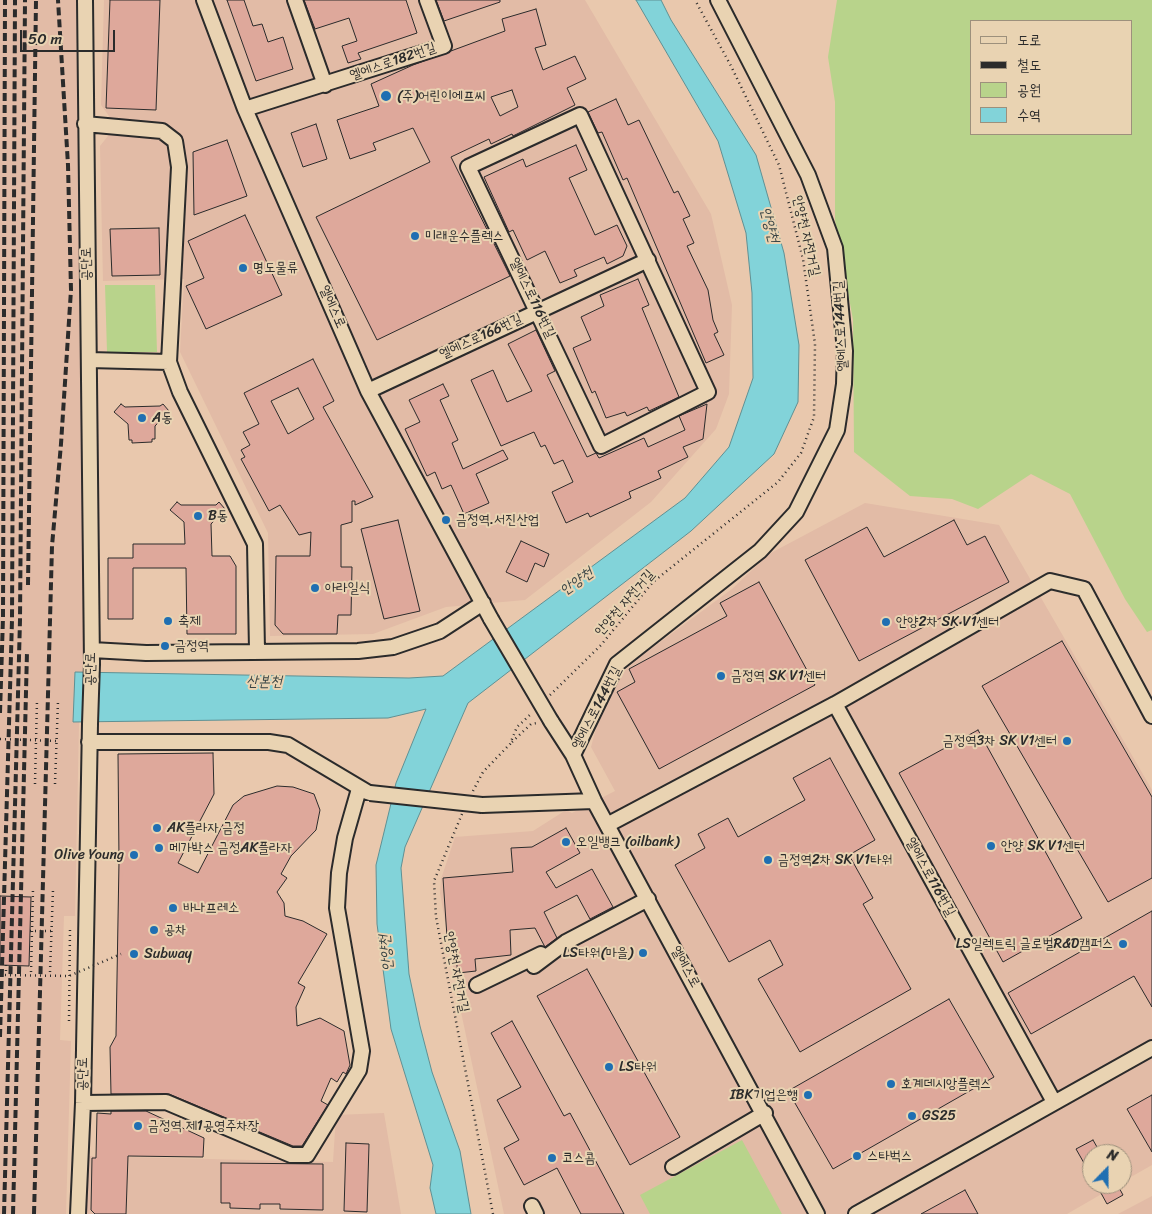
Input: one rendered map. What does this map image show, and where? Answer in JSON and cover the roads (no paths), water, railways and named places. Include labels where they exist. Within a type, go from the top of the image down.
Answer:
[{"type":"street","name":"공단로","points":[[78,1214],[83,1103],[92,656],[85,0]]},
{"type":"street","points":[[198,0],[211,23]]},
{"type":"street","name":"엘에스로","points":[[204,0],[211,23],[245,109],[368,391],[491,618],[573,755],[594,801],[817,1214]]},
{"type":"street","points":[[295,0],[325,85]]},
{"type":"street","name":"엘에스로182번길","points":[[245,109],[444,46],[427,0]]},
{"type":"street","name":"엘에스로144번길","points":[[573,755],[617,664],[760,551],[796,512],[837,430],[844,384],[845,351],[835,248],[808,175],[718,0]]},
{"type":"street","name":"엘에스로116번길","points":[[580,115],[648,260],[708,392],[601,446],[538,310],[468,167],[580,115]]},
{"type":"street","points":[[85,124],[162,130],[175,141],[179,168],[169,362],[180,392],[255,544],[257,650]]},
{"type":"street","name":"엘에스로166번길","points":[[368,391],[648,260]]},
{"type":"street","points":[[89,360],[169,362]]},
{"type":"street","points":[[607,825],[835,704],[1050,581],[1084,589],[1152,716]]},
{"type":"street","points":[[92,656],[146,652],[358,651],[393,647],[440,631],[483,603]]},
{"type":"street","name":"엘에스로116번길","points":[[835,704],[1054,1102]]},
{"type":"street","points":[[89,742],[269,742],[288,745],[364,791],[476,802],[594,801]]},
{"type":"street","points":[[83,1103],[166,1102],[291,1155],[307,1155],[359,1070],[362,1051],[337,908],[339,873],[345,838],[364,791]]},
{"type":"street","points":[[477,985],[566,942],[648,899]]},
{"type":"street","points":[[534,966],[566,942]]},
{"type":"street","points":[[856,1214],[1152,1048]]},
{"type":"street","points":[[673,1167],[764,1113]]},
{"type":"water","points":[[636,0],[661,0],[671,20],[756,155],[784,253],[799,345],[798,402],[774,454],[691,531],[468,703],[405,847],[401,868],[409,974],[432,1072],[460,1151],[471,1214],[436,1214],[430,1188],[433,1165],[391,1029],[377,924],[376,865],[396,783],[426,709],[388,718],[73,722],[75,672],[409,678],[443,676],[685,498],[729,447],[753,378],[752,293],[746,233],[718,141]]},
{"type":"railway","points":[[0,713],[3,617],[5,0]]},
{"type":"railway","points":[[0,1037],[12,620],[15,0]]},
{"type":"railway","points":[[4,1214],[20,620],[25,0]]},
{"type":"railway","points":[[28,585],[36,0]]},
{"type":"railway","points":[[34,1214],[52,546],[71,290],[68,165],[58,0]]},
{"type":"railway","points":[[13,1214],[27,652]]},
{"type":"place","name":"(주)어린이에프씨","points":[[386,96]]},
{"type":"place","name":"미래운수플렉스","points":[[415,236]]},
{"type":"place","name":"명도물류","points":[[243,268]]},
{"type":"place","name":"A동","points":[[142,418]]},
{"type":"place","name":"B동","points":[[198,516]]},
{"type":"place","name":"금정역.서진산업","points":[[446,520]]},
{"type":"place","name":"아라일식","points":[[315,588]]},
{"type":"place","name":"축제","points":[[168,621]]},
{"type":"place","name":"안양2차 SK V1센터","points":[[886,622]]},
{"type":"place","name":"금정역","points":[[165,646]]},
{"type":"place","name":"금정역 SK V1센터","points":[[721,676]]},
{"type":"place","name":"금정역3차 SK V1센터","points":[[1067,741]]},
{"type":"place","name":"AK플라자 금정","points":[[157,828]]},
{"type":"place","name":"오일뱅크 (oilbank)","points":[[566,842]]},
{"type":"place","name":"안양 SK V1센터","points":[[991,846]]},
{"type":"place","name":"메가박스 금정AK플라자","points":[[159,848]]},
{"type":"place","name":"Olive Young","points":[[134,855]]},
{"type":"place","name":"금정역2차 SK V1타워","points":[[768,860]]},
{"type":"place","name":"바나프레소","points":[[173,908]]},
{"type":"place","name":"공차","points":[[154,930]]},
{"type":"place","name":"LS일렉트릭 글로벌R&D캠퍼스","points":[[1123,944]]},
{"type":"place","name":"LS타워(마을)","points":[[643,953]]},
{"type":"place","name":"Subway","points":[[134,954]]},
{"type":"place","name":"LS타워","points":[[609,1067]]},
{"type":"place","name":"호계데시앙플렉스","points":[[891,1084]]},
{"type":"place","name":"IBK기업은행","points":[[808,1095]]},
{"type":"place","name":"GS25","points":[[912,1116]]},
{"type":"place","name":"금정역 제1공영주차장","points":[[138,1126]]},
{"type":"place","name":"스타벅스","points":[[857,1156]]},
{"type":"place","name":"코스콤","points":[[552,1158]]},
{"type":"water label","name":"안양천","points":[[769,225]]},
{"type":"water label","name":"안양천","points":[[577,582]]},
{"type":"water label","name":"산본천","points":[[264,682]]},
{"type":"water label","name":"안양천","points":[[387,953]]}]
